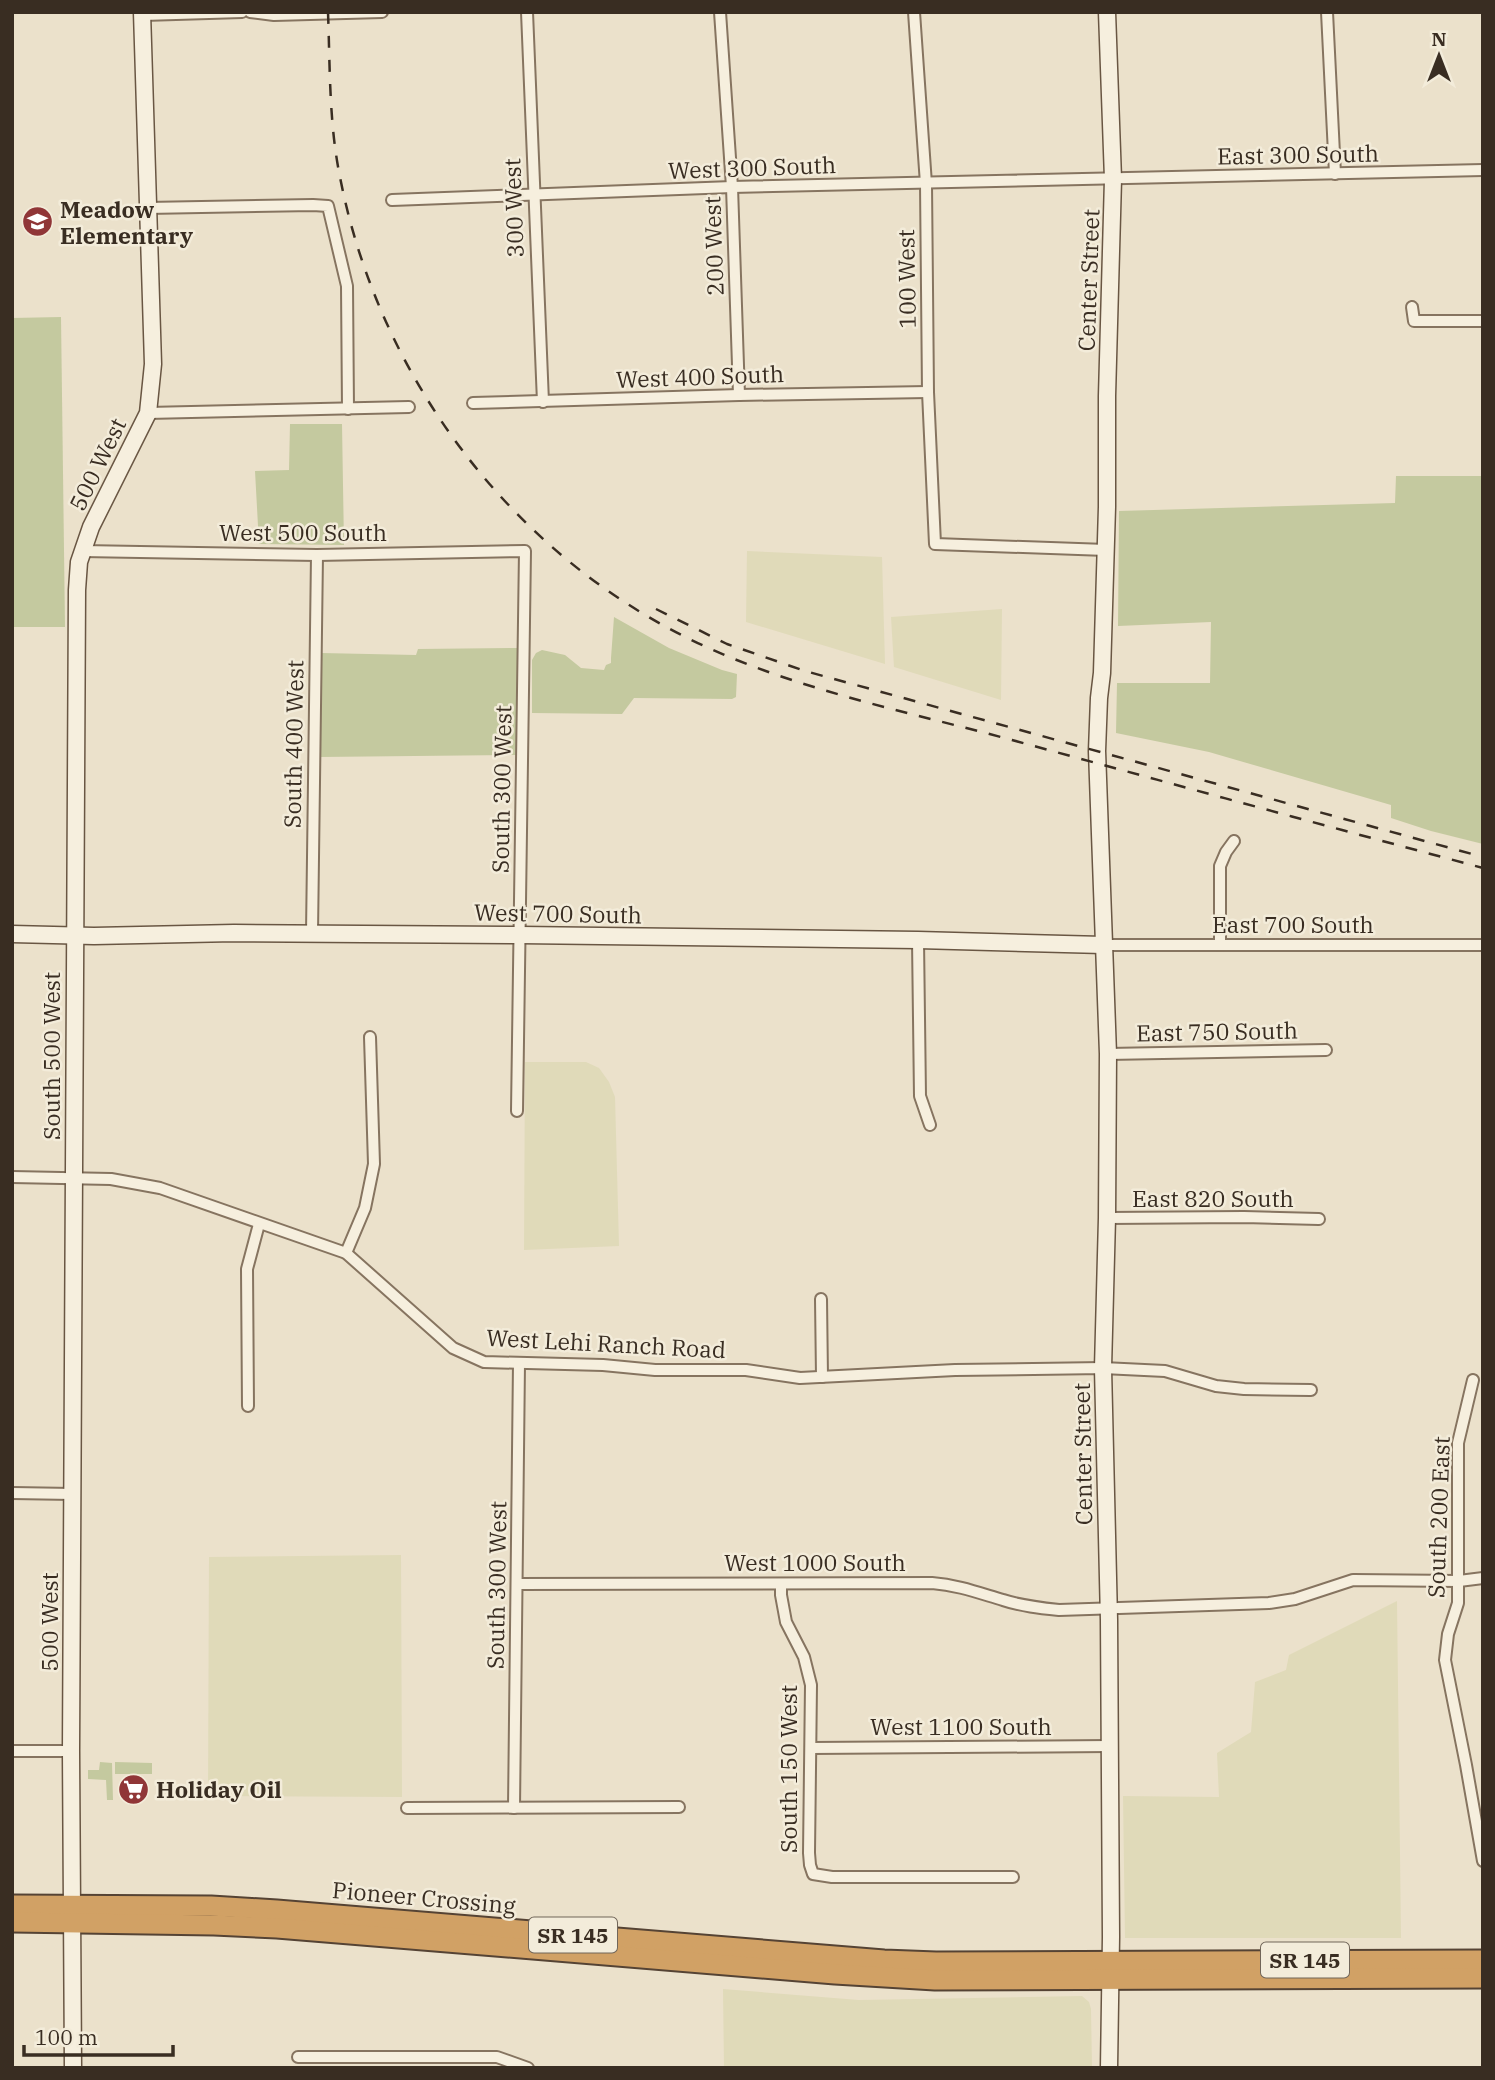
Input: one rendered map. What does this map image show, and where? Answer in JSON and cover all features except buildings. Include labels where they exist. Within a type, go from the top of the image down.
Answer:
[{"type":"highway","name":"Pioneer Crossing","points":[[12,1905],[73,1913],[885,1978],[935,1980],[1111,1970]]},
{"type":"highway","name":"Pioneer Crossing","points":[[12,1922],[73,1913]]},
{"type":"highway","name":"SR 145","points":[[1111,1970],[1483,1960]]},
{"type":"highway","name":"SR 145","points":[[1111,1970],[1483,1978]]},
{"type":"street","points":[[142,13],[242,12]]},
{"type":"street","points":[[250,12],[274,15],[382,12]]},
{"type":"street","name":"300 West","points":[[527,12],[543,402]]},
{"type":"street","name":"200 West","points":[[720,12],[732,187],[739,395]]},
{"type":"street","name":"100 West","points":[[914,12],[926,184],[928,392],[935,544],[1106,550]]},
{"type":"street","name":"Center Street","points":[[1107,12],[1113,179],[1102,673],[1105,698],[1104,800],[1101,822],[1108,1054],[1103,1368],[1109,1608],[1109,2068]]},
{"type":"street","points":[[1327,12],[1335,174]]},
{"type":"street","name":"500 West","points":[[74,935],[77,590],[82,551],[91,527],[148,413],[153,364],[142,13]]},
{"type":"street","name":"East 300 South","points":[[1113,179],[1483,170]]},
{"type":"street","name":"West 300 South","points":[[392,200],[732,187],[1113,179]]},
{"type":"street","points":[[147,208],[328,206],[347,286],[348,409]]},
{"type":"street","points":[[1412,307],[1414,321],[1483,321]]},
{"type":"street","name":"West 400 South","points":[[473,403],[928,392]]},
{"type":"street","points":[[148,413],[409,407]]},
{"type":"street","name":"West 500 South","points":[[82,551],[317,555],[525,551]]},
{"type":"street","name":"South 300 West","points":[[517,1111],[525,551]]},
{"type":"street","name":"South 400 West","points":[[312,933],[317,555]]},
{"type":"street","points":[[1220,945],[1220,866],[1234,841]]},
{"type":"street","name":"West 700 South","points":[[12,934],[520,935],[1103,945]]},
{"type":"street","name":"South 500 West","points":[[74,935],[74,1177]]},
{"type":"street","points":[[919,940],[920,1096],[930,1125]]},
{"type":"street","name":"East 700 South","points":[[1103,945],[1483,945]]},
{"type":"street","points":[[346,1253],[365,1208],[374,1164],[370,1037]]},
{"type":"street","name":"East 750 South","points":[[1108,1054],[1326,1050]]},
{"type":"street","name":"West Lehi Ranch Road","points":[[12,1177],[111,1179],[160,1188],[346,1253],[453,1348],[484,1362],[603,1365],[655,1370],[746,1370],[800,1378],[955,1370],[1103,1368],[1166,1371],[1216,1386],[1244,1389],[1311,1390]]},
{"type":"street","name":"500 West","points":[[73,2068],[71,1751],[74,1177]]},
{"type":"street","name":"East 820 South","points":[[1107,1218],[1319,1219]]},
{"type":"street","points":[[248,1406],[247,1269],[259,1224]]},
{"type":"street","points":[[821,1299],[822,1377]]},
{"type":"street","name":"South 300 West","points":[[514,1808],[519,1363]]},
{"type":"street","name":"South 200 East","points":[[1473,1380],[1458,1443],[1458,1603],[1448,1633],[1445,1660],[1483,1861]]},
{"type":"street","points":[[12,1493],[73,1493]]},
{"type":"street","name":"West 1000 South","points":[[517,1584],[932,1583],[961,1587],[1032,1607],[1059,1609],[1269,1603],[1295,1599],[1353,1580],[1459,1581],[1483,1578]]},
{"type":"street","name":"South 150 West","points":[[781,1584],[786,1622],[804,1657],[811,1685],[809,1853],[813,1874],[832,1877],[1013,1877]]},
{"type":"street","name":"West 1100 South","points":[[811,1748],[1110,1746]]},
{"type":"street","points":[[12,1751],[71,1751]]},
{"type":"street","points":[[407,1808],[679,1807]]},
{"type":"street","points":[[298,2057],[350,2063],[497,2057],[527,2068]]},
{"type":"shaded area","points":[[747,551],[882,557],[885,664],[746,622]]},
{"type":"shaded area","points":[[1002,609],[1001,700],[894,667],[891,617]]},
{"type":"shaded area","points":[[525,1062],[586,1062],[599,1068],[609,1082],[615,1097],[619,1246],[524,1250]]},
{"type":"shaded area","points":[[401,1555],[402,1797],[208,1796],[209,1557]]},
{"type":"shaded area","points":[[1397,1601],[1401,1938],[1125,1938],[1123,1796],[1219,1797],[1217,1753],[1251,1732],[1255,1682],[1286,1670],[1289,1655]]},
{"type":"shaded area","points":[[723,1989],[859,2000],[1082,1996],[1089,2002],[1091,2009],[1092,2068],[724,2068]]},
{"type":"green space","points":[[61,317],[65,627],[12,627],[12,318]]},
{"type":"green space","points":[[290,424],[342,424],[344,545],[259,544],[255,471],[289,470]]},
{"type":"green space","points":[[1396,476],[1483,476],[1483,844],[1391,818],[1391,805],[1209,752],[1116,733],[1117,683],[1210,683],[1211,622],[1118,626],[1119,511],[1395,503]]},
{"type":"green space","points":[[614,617],[669,648],[737,674],[736,697],[634,698],[622,714],[532,713],[532,660],[536,653],[542,650],[565,655],[581,668],[604,670],[606,665],[611,663]]},
{"type":"green space","points":[[519,648],[518,755],[319,757],[321,653],[416,655],[418,649]]},
{"type":"green space","points":[[100,1762],[112,1763],[113,1800],[107,1800],[106,1780],[88,1779],[88,1770],[99,1770]]},
{"type":"green space","points":[[115,1762],[152,1763],[152,1774],[115,1774]]},
{"type":"railway","points":[[328,12],[332,112],[339,172],[358,249],[386,323],[423,392],[468,457],[519,516],[578,568],[643,613],[713,650],[786,678],[861,701],[1483,868]]},
{"type":"railway","points":[[656,609],[727,644],[805,671],[1483,857]]},
{"type":"place","name":"Meadow Elementary","points":[[37,222]]},
{"type":"place","name":"Holiday Oil","points":[[133,1789]]}]
